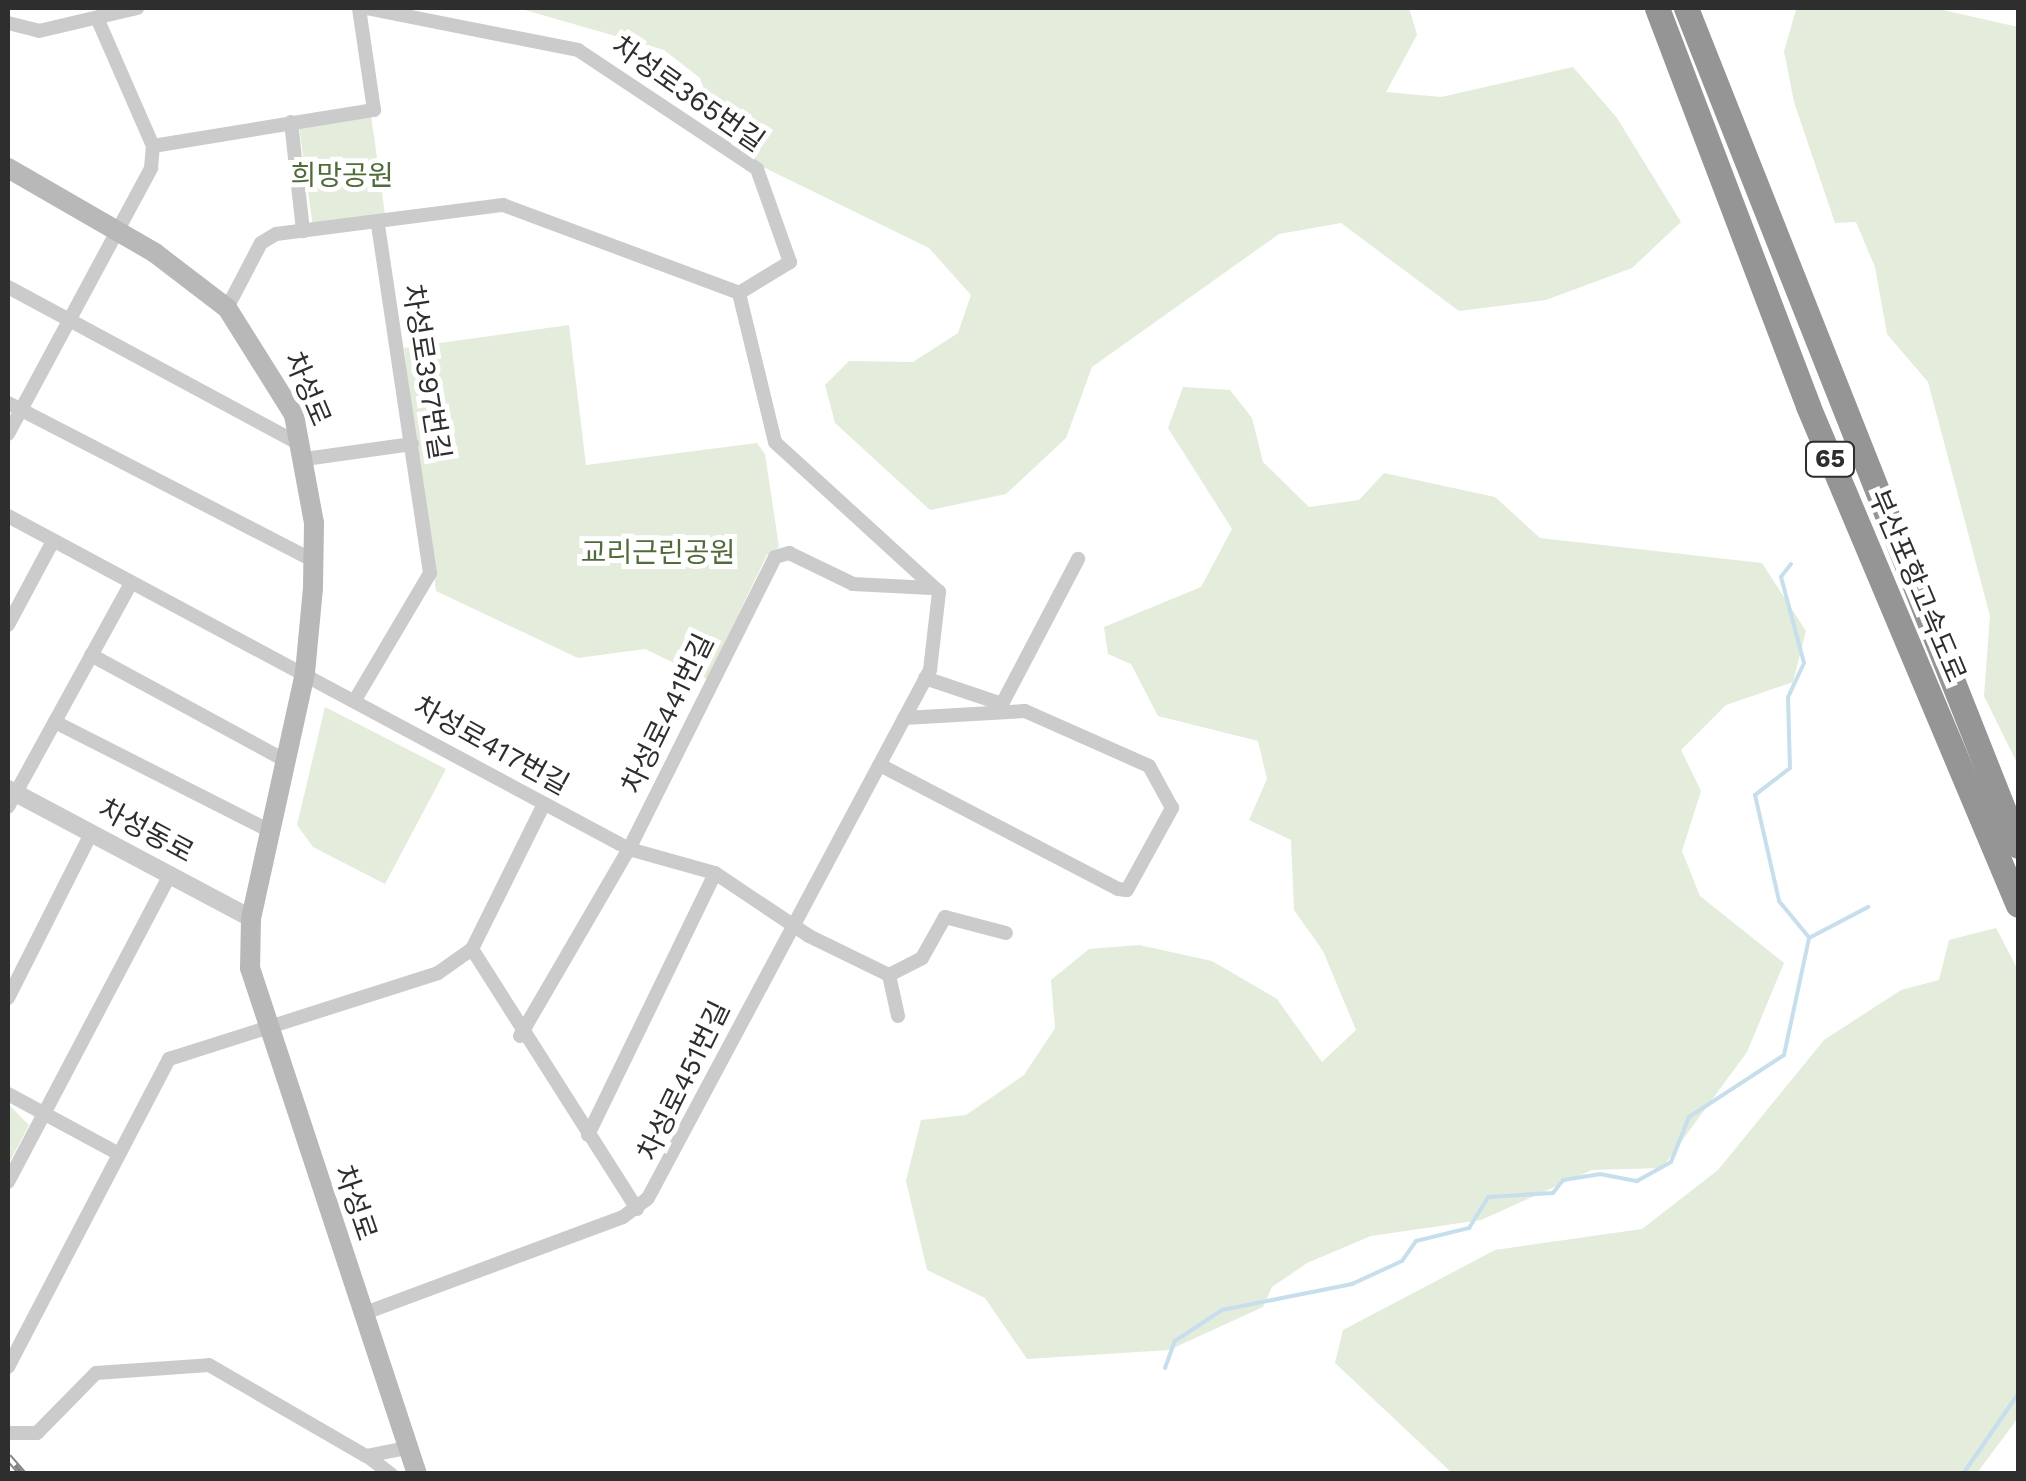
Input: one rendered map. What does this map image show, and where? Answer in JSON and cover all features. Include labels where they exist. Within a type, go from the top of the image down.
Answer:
[{"type":"highway","name":"부산포항고속도로","points":[[1657,8],[1808,406],[2018,905]]},
{"type":"highway","name":"부산포항고속도로","points":[[1686,8],[2018,846]]},
{"type":"main road","name":"차성로","points":[[8,168],[118,230],[227,308],[279,378],[303,452],[314,561],[304,673],[251,918],[250,968],[266,1029],[416,1474]]},
{"type":"street","points":[[8,23],[39,31],[137,8]]},
{"type":"street","points":[[153,146],[374,110],[363,8]]},
{"type":"street","name":"차성로365번길","points":[[363,8],[578,50],[757,169],[790,262],[739,292]]},
{"type":"street","points":[[8,434],[14,406],[69,320],[118,230],[153,146],[98,20]]},
{"type":"street","points":[[291,122],[303,231]]},
{"type":"street","points":[[227,308],[262,243],[303,231],[514,207],[589,244],[739,292],[764,423],[805,476],[910,559],[930,588]]},
{"type":"street","name":"차성로397번길","points":[[356,700],[430,573],[378,224]]},
{"type":"street","points":[[8,287],[303,452],[412,444]]},
{"type":"street","points":[[14,406],[314,561]]},
{"type":"street","name":"차성로417번길","points":[[8,516],[629,849],[715,873],[796,924],[889,975]]},
{"type":"street","points":[[8,626],[54,541]]},
{"type":"street","name":"차성로441번길","points":[[520,1036],[629,849],[780,552],[852,584],[930,588]]},
{"type":"street","points":[[904,718],[946,721],[994,706],[1009,694],[1078,559]]},
{"type":"street","name":"차성동로","points":[[131,583],[10,796],[251,918]]},
{"type":"street","name":"차성로451번길","points":[[637,1209],[678,1157],[925,678],[939,592],[930,588]]},
{"type":"street","points":[[91,656],[286,761]]},
{"type":"street","points":[[880,765],[1127,890],[1172,808],[1162,779],[1025,711],[994,706],[925,678]]},
{"type":"street","points":[[54,722],[270,831]]},
{"type":"street","points":[[8,1367],[169,1059],[406,989],[472,949],[544,804]]},
{"type":"street","points":[[8,998],[91,834]]},
{"type":"street","points":[[588,1135],[715,873]]},
{"type":"street","points":[[8,1182],[170,875]]},
{"type":"street","points":[[898,1016],[889,975],[922,958],[945,917],[1006,933]]},
{"type":"street","points":[[365,1314],[637,1209],[520,1036],[472,949]]},
{"type":"street","points":[[8,1094],[119,1154]]},
{"type":"street","points":[[8,1433],[38,1434],[96,1373],[209,1366],[391,1474]]},
{"type":"street","points":[[366,1456],[407,1448]]},
{"type":"green space","points":[[518,8],[1409,8],[1417,35],[1386,92],[1441,97],[1573,67],[1617,118],[1681,222],[1632,268],[1546,300],[1459,311],[1341,223],[1279,234],[1092,367],[1066,438],[1006,494],[930,510],[835,423],[825,385],[849,361],[913,362],[958,333],[971,295],[929,248],[724,148],[700,78],[664,50]]},
{"type":"green space","points":[[1934,8],[2018,27],[2018,765],[1984,696],[1990,616],[1928,382],[1887,334],[1875,267],[1856,222],[1835,223],[1794,102],[1784,51],[1796,10]]},
{"type":"green space","name":"희망공원","points":[[371,115],[385,215],[313,225],[299,125]]},
{"type":"green space","name":"교리근린공원","points":[[569,325],[586,465],[757,443],[765,454],[779,547],[767,555],[707,679],[645,649],[578,658],[436,591],[404,348]]},
{"type":"green space","points":[[1183,387],[1230,390],[1252,418],[1263,462],[1309,507],[1359,500],[1384,473],[1495,497],[1540,538],[1762,563],[1806,631],[1793,682],[1726,705],[1681,750],[1701,791],[1682,851],[1700,896],[1784,963],[1747,1052],[1662,1168],[1592,1170],[1481,1220],[1371,1236],[1307,1263],[1272,1287],[1263,1307],[1169,1350],[1027,1359],[985,1298],[927,1270],[906,1181],[921,1120],[966,1115],[1024,1075],[1055,1028],[1051,980],[1089,949],[1139,945],[1212,961],[1277,999],[1322,1062],[1356,1030],[1323,951],[1294,910],[1291,840],[1249,820],[1267,779],[1258,741],[1158,716],[1131,664],[1108,654],[1104,627],[1201,587],[1232,529],[1168,428]]},
{"type":"green space","points":[[325,707],[446,769],[385,884],[313,847],[297,825]]},
{"type":"green space","points":[[1996,928],[2018,970],[2018,1418],[1977,1473],[1452,1473],[1335,1363],[1343,1330],[1495,1250],[1642,1229],[1718,1170],[1824,1040],[1901,990],[1939,980],[1949,940]]},
{"type":"green space","points":[[8,1104],[29,1125],[8,1165]]},
{"type":"waterway","points":[[1791,564],[1781,577],[1804,663],[1788,697],[1790,768],[1755,795],[1779,901],[1808,936]]},
{"type":"waterway","points":[[1165,1368],[1175,1341],[1222,1310],[1352,1284],[1402,1261],[1416,1241],[1469,1228],[1488,1197],[1553,1193],[1563,1180],[1600,1174],[1637,1181],[1671,1162],[1689,1117],[1784,1055],[1809,938],[1868,907]]},
{"type":"waterway","points":[[1963,1474],[2018,1394]]},
{"type":"railway","points":[[8,1457],[23,1474]]}]
